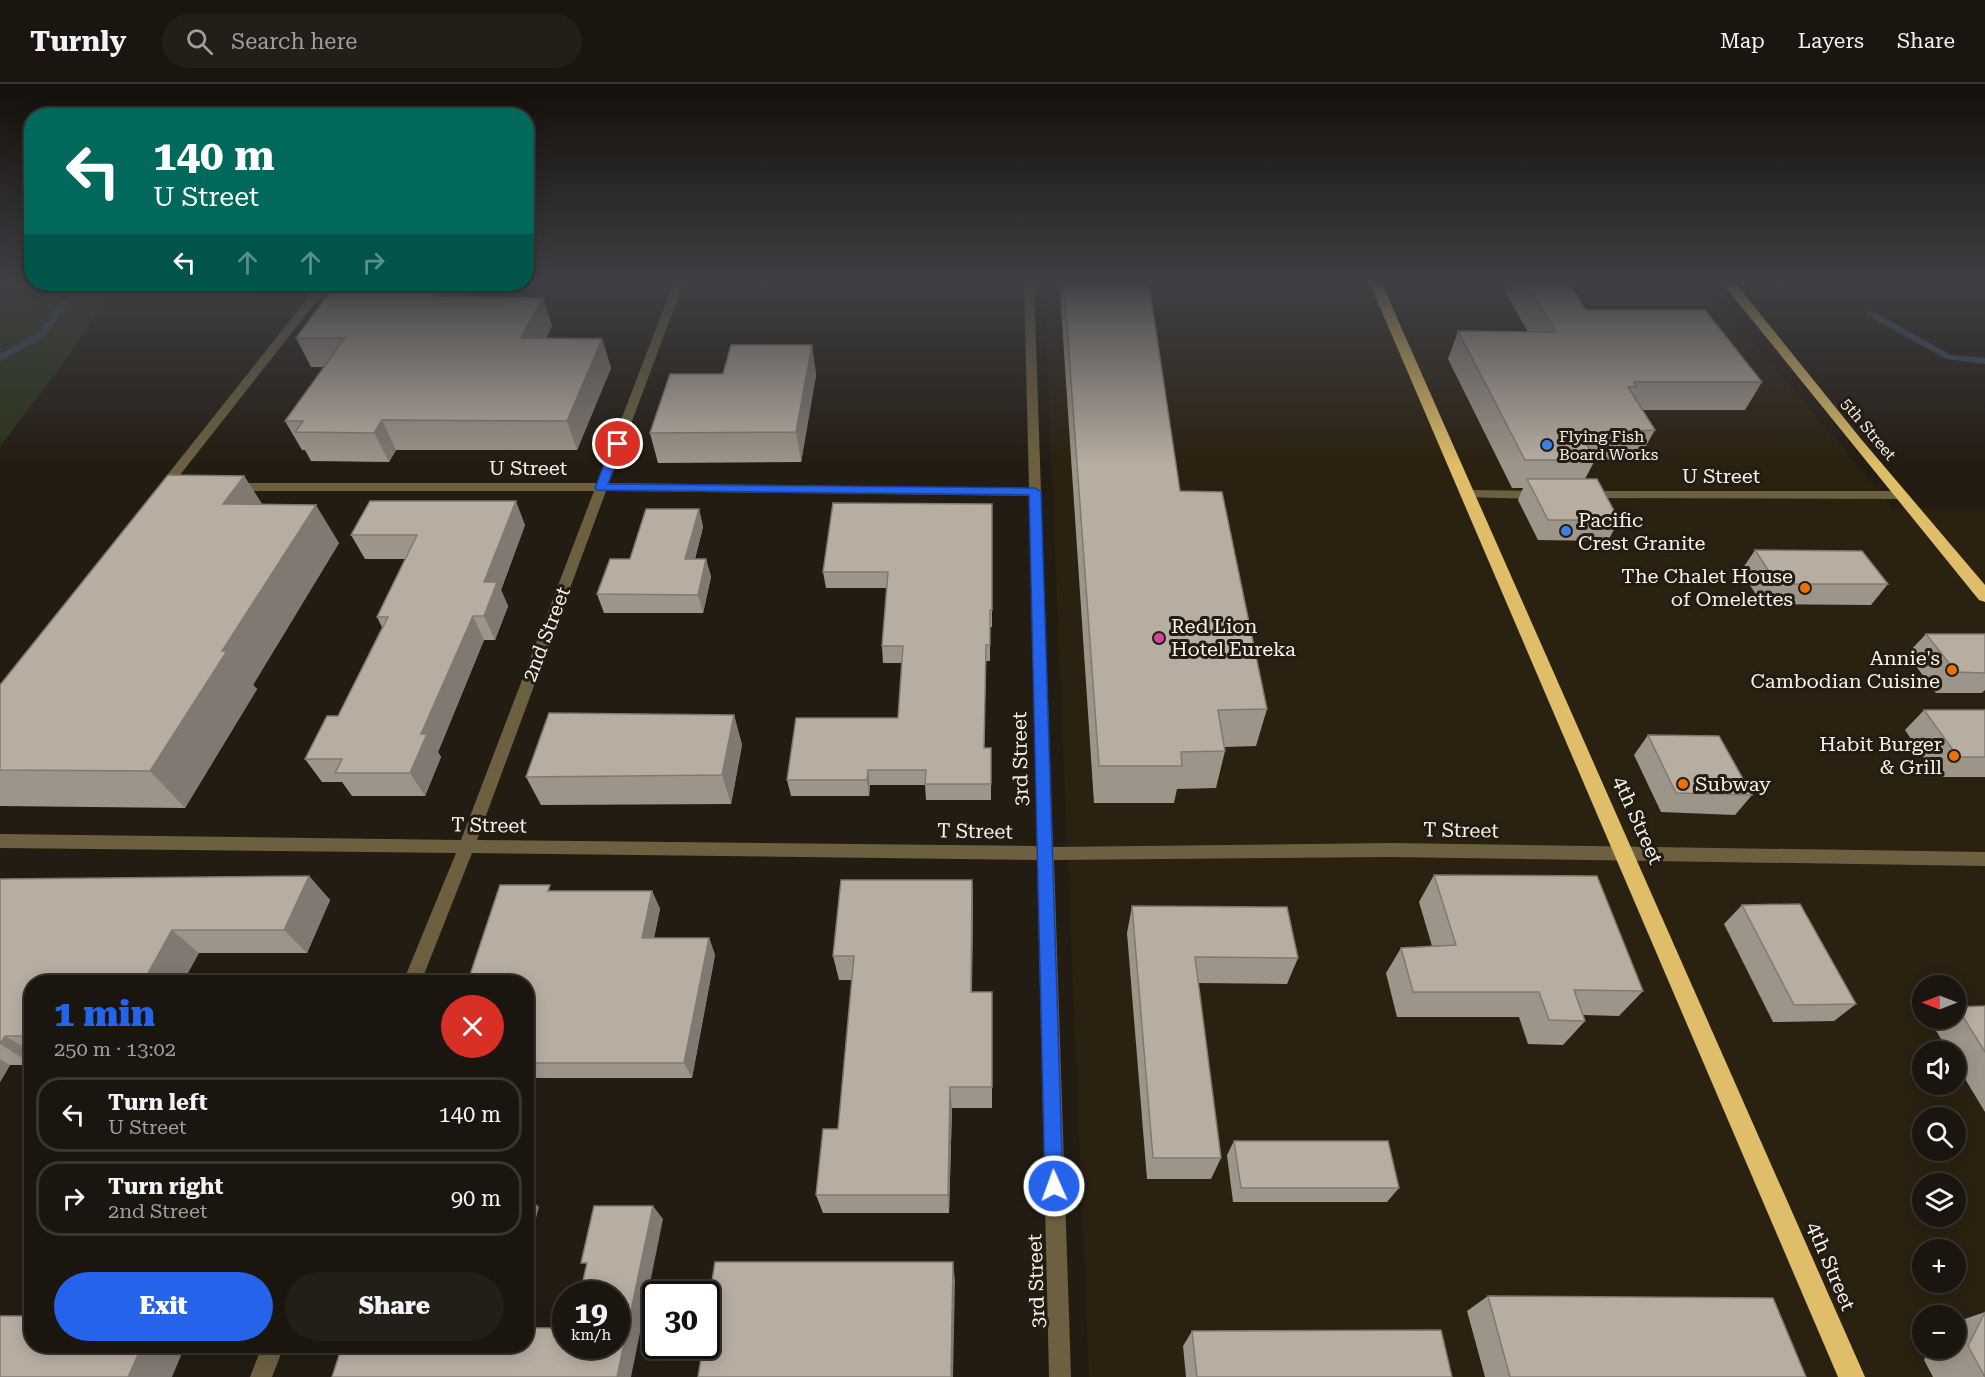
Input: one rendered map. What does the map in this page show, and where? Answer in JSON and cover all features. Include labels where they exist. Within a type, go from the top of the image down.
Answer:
[{"type":"highway","name":"4th Street","points":[[1402,344],[1852,1377]]},
{"type":"highway","name":"5th Street","points":[[1778,344],[1985,596]]},
{"type":"street","points":[[150,505],[277,344]]},
{"type":"street","name":"2nd Street","points":[[415,975],[467,845],[655,344]]},
{"type":"street","name":"3rd Street","points":[[1031,344],[1060,1377]]},
{"type":"street","points":[[164,486],[185,486]]},
{"type":"street","name":"U Street","points":[[216,487],[1035,492]]},
{"type":"street","points":[[1468,494],[1556,495]]},
{"type":"street","name":"U Street","points":[[1578,495],[1902,495]]},
{"type":"street","name":"T Street","points":[[0,841],[1044,853],[1392,850],[1985,859]]},
{"type":"street","points":[[261,1377],[270,1353]]},
{"type":"shaded area","points":[[1046,344],[1755,344],[1893,508],[1985,509],[1985,1377],[1089,1377]]},
{"type":"green space","points":[[0,344],[76,344],[58,371],[0,446]]},
{"type":"building","points":[[340,344],[600,344],[567,421],[382,420],[374,433],[295,432],[303,421],[285,421]]},
{"type":"building","name":"Red Lion Hotel Eureka","points":[[1068,344],[1158,344],[1180,491],[1222,492],[1267,709],[1218,710],[1225,751],[1181,752],[1182,766],[1099,766]]},
{"type":"building","points":[[1465,344],[1732,344],[1762,382],[1634,382],[1636,387],[1628,387],[1655,430],[1602,432],[1605,436],[1582,436],[1595,460],[1525,460]]},
{"type":"building","points":[[731,345],[812,345],[796,432],[650,433],[670,374],[723,374]]},
{"type":"building","points":[[168,475],[244,476],[223,504],[316,505],[222,651],[227,651],[150,771],[0,770],[0,685]]},
{"type":"building","points":[[1527,479],[1597,479],[1619,520],[1548,520]]},
{"type":"building","points":[[370,501],[516,501],[484,582],[497,582],[484,616],[473,616],[421,734],[427,734],[410,773],[335,773],[342,759],[305,759],[327,716],[338,716],[388,617],[377,617],[417,535],[351,535]]},
{"type":"building","points":[[833,503],[992,504],[992,610],[990,610],[990,645],[986,645],[984,748],[991,748],[991,784],[925,784],[926,770],[868,770],[867,780],[787,780],[796,718],[898,718],[903,646],[882,646],[888,572],[823,572]]},
{"type":"building","points":[[646,509],[699,509],[685,559],[706,559],[698,595],[597,594],[610,559],[630,559]]},
{"type":"building","points":[[1755,550],[1862,551],[1888,584],[1777,584]]},
{"type":"building","points":[[1926,634],[1985,634],[1985,673],[1956,672]]},
{"type":"building","points":[[1924,710],[1985,710],[1985,757],[1958,757]]},
{"type":"building","points":[[549,713],[734,715],[722,775],[526,777]]},
{"type":"building","points":[[1648,735],[1719,736],[1752,795],[1676,793]]},
{"type":"building","points":[[1434,875],[1597,876],[1643,991],[1574,990],[1585,1021],[1549,1020],[1539,992],[1413,992],[1401,948],[1456,945]]},
{"type":"building","points":[[309,876],[284,930],[172,930],[147,975],[24,975],[24,1036],[5,1036],[0,1044],[0,879]]},
{"type":"building","points":[[841,880],[972,880],[971,992],[992,992],[992,1087],[950,1087],[948,1195],[816,1195],[823,1129],[838,1129],[854,956],[833,956]]},
{"type":"building","points":[[500,885],[550,885],[548,891],[652,891],[642,938],[709,938],[684,1063],[534,1063],[534,975],[470,975]]},
{"type":"building","points":[[1800,904],[1856,1004],[1794,1005],[1742,905]]},
{"type":"building","points":[[1132,906],[1287,907],[1298,958],[1195,957],[1221,1158],[1153,1158]]},
{"type":"building","points":[[1985,1006],[1985,1052],[1966,1021],[1966,1007]]},
{"type":"building","points":[[1234,1141],[1388,1141],[1399,1188],[1241,1188]]},
{"type":"building","points":[[594,1206],[653,1206],[630,1315],[630,1281],[583,1281],[587,1263],[581,1263]]},
{"type":"building","points":[[715,1262],[953,1262],[951,1377],[698,1377],[701,1359],[720,1359],[720,1281],[712,1281]]},
{"type":"building","points":[[1488,1296],[1773,1298],[1806,1377],[1510,1377]]},
{"type":"building","points":[[1985,1312],[1985,1377],[1968,1346]]},
{"type":"building","points":[[0,1316],[24,1316],[24,1353],[139,1353],[128,1377],[0,1377]]},
{"type":"building","points":[[534,1328],[552,1328],[552,1359],[621,1359],[617,1377],[332,1377],[340,1353],[534,1353]]},
{"type":"building","points":[[1441,1330],[1452,1377],[1197,1377],[1192,1331]]},
{"type":"waterway","points":[[0,358],[24,344]]},
{"type":"waterway","points":[[1926,344],[1949,357],[1985,361]]},
{"type":"place","name":"Flying Fish Board Works","points":[[1547,445]]},
{"type":"place","name":"Pacific Crest Granite","points":[[1566,531]]},
{"type":"place","name":"The Chalet House of Omelettes","points":[[1805,588]]},
{"type":"place","name":"Red Lion Hotel Eureka","points":[[1159,638]]},
{"type":"place","name":"Annie's Cambodian Cuisine","points":[[1952,670]]},
{"type":"place","name":"Habit Burger & Grill","points":[[1954,756]]},
{"type":"place","name":"Subway","points":[[1683,784]]},
{"type":"route","points":[[618,444],[601,488],[1035,492],[1054,1186]]}]
